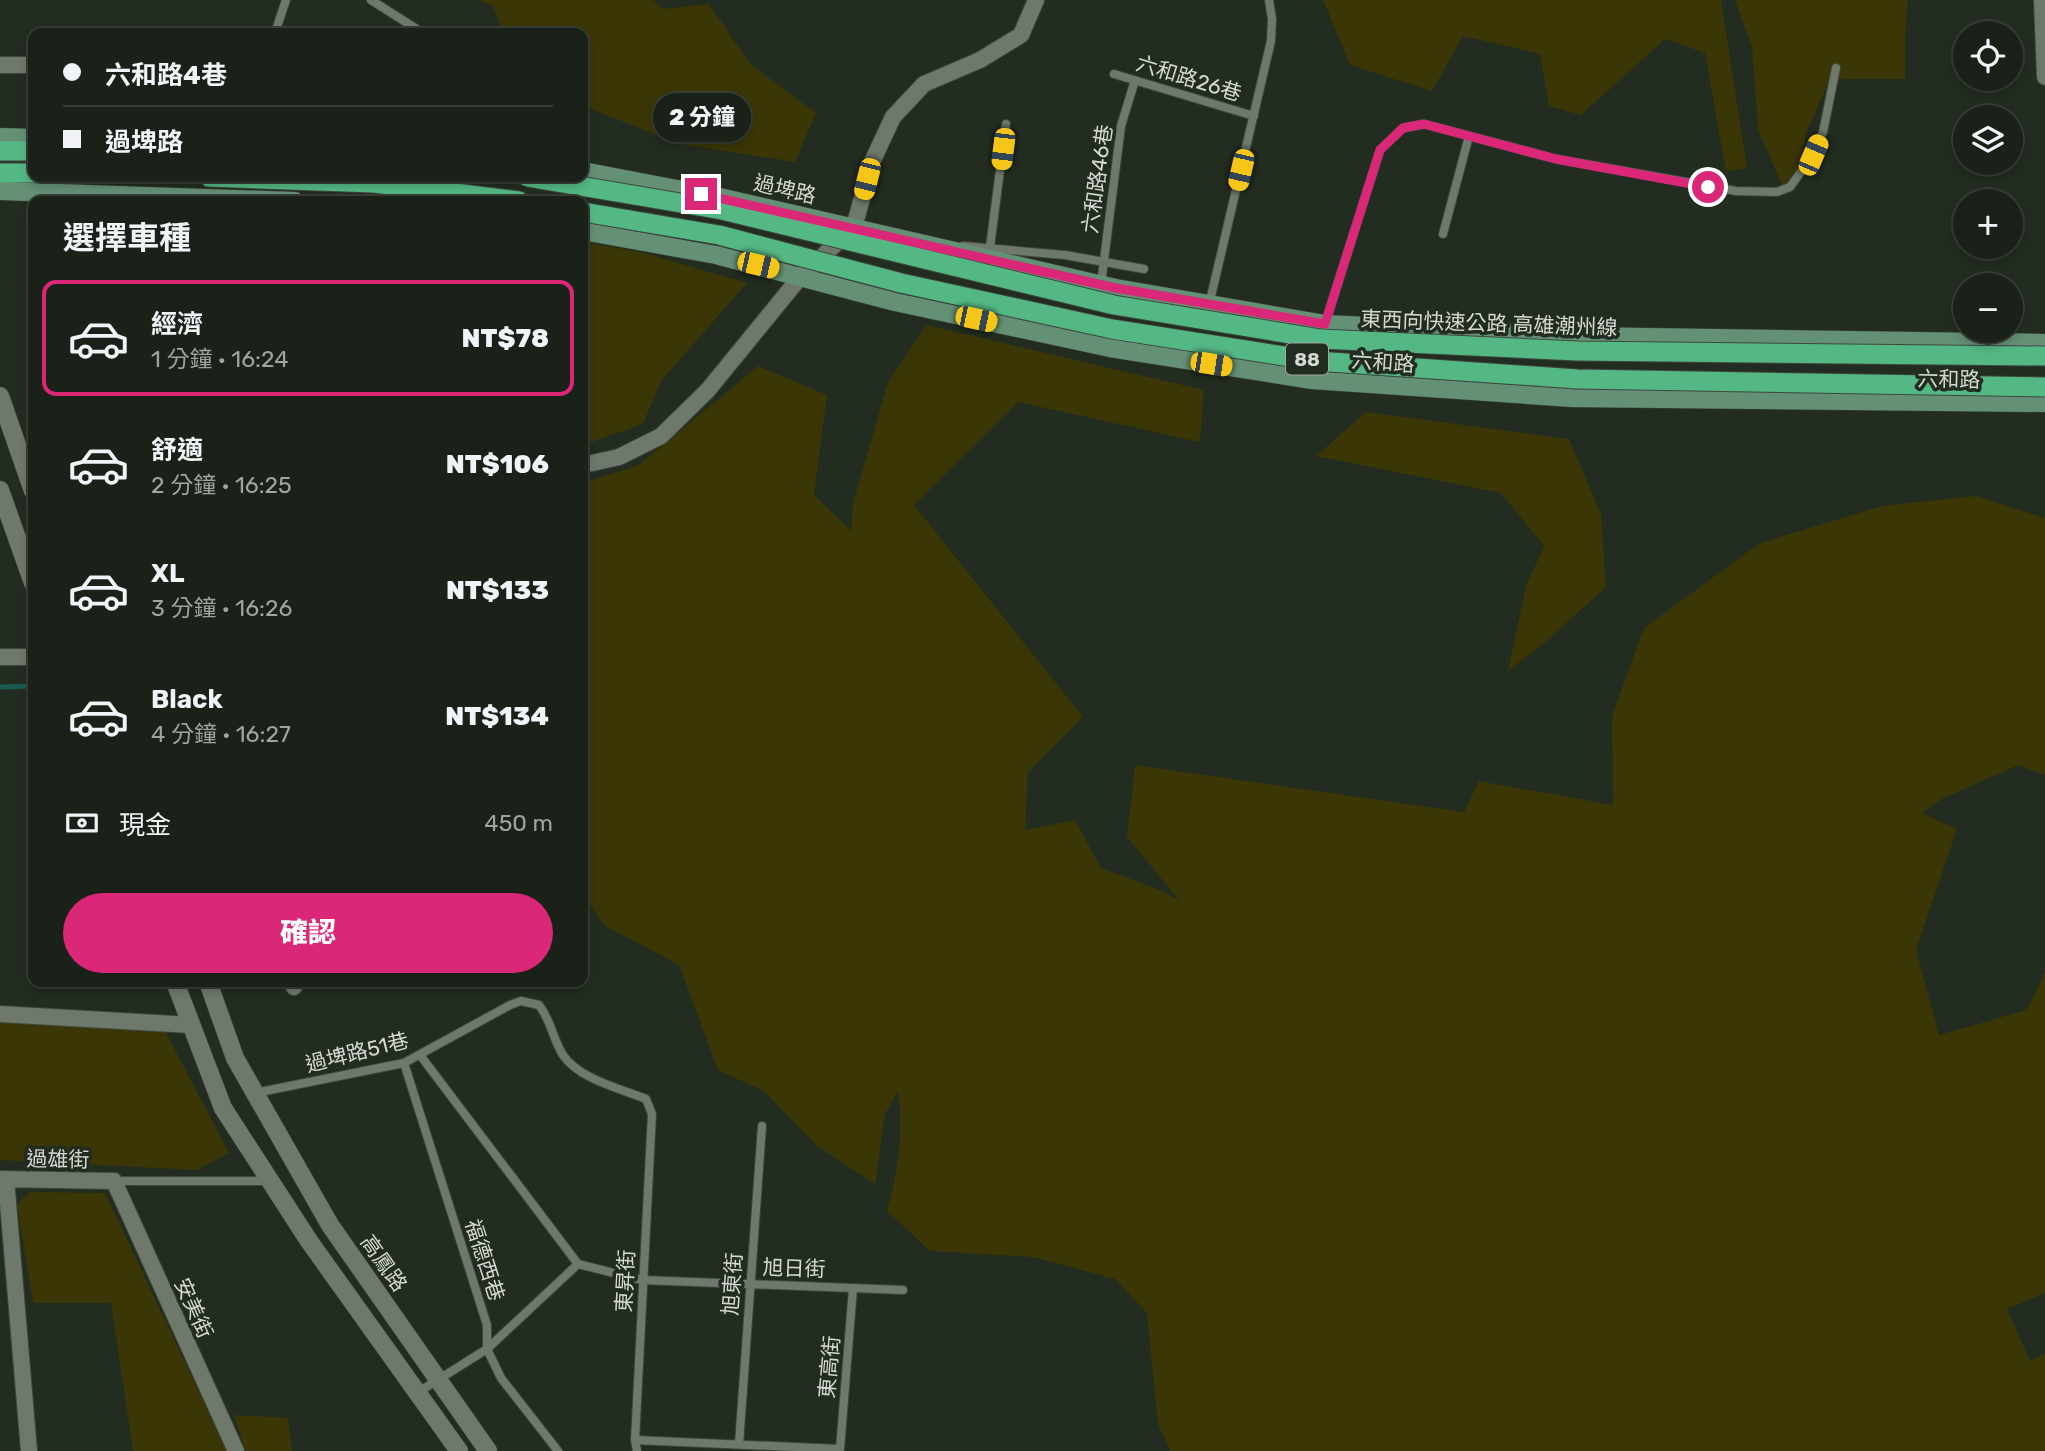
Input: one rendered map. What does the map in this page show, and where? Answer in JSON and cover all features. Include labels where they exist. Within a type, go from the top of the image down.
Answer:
[{"type":"highway","points":[[0,151],[28,152]]},
{"type":"highway","points":[[0,173],[28,173]]},
{"type":"highway","points":[[346,182],[479,196]]},
{"type":"highway","name":"東西向快速公路 高雄潮州線","points":[[557,182],[722,210],[1114,305],[1321,339],[1578,351],[2045,356]]},
{"type":"highway","name":"88","points":[[588,213],[719,235],[901,283],[1112,329],[1316,361],[1577,379],[2045,387]]},
{"type":"main road","points":[[0,137],[28,138]]},
{"type":"main road","name":"過埤路","points":[[588,172],[854,227]]},
{"type":"main road","points":[[0,191],[148,196]]},
{"type":"main road","name":"六和路","points":[[854,227],[1101,285],[1325,324],[1579,336],[2045,343]]},
{"type":"main road","points":[[588,232],[716,255],[801,276]]},
{"type":"main road","name":"六和路","points":[[801,276],[895,302],[1110,348],[1312,380],[1572,398],[2045,403]]},
{"type":"street","points":[[588,464],[619,457],[661,436],[708,390],[801,276],[854,227],[872,162],[893,117],[924,84],[980,60],[1021,35],[1036,0]]},
{"type":"street","points":[[2042,0],[2045,78]]},
{"type":"street","points":[[0,65],[28,65]]},
{"type":"street","points":[[0,396],[28,477]]},
{"type":"street","points":[[0,490],[28,569]]},
{"type":"street","points":[[0,657],[28,657]]},
{"type":"street","points":[[178,987],[223,1108],[309,1241],[459,1451]]},
{"type":"street","name":"高鳳路","points":[[210,987],[235,1058],[330,1225],[488,1451]]},
{"type":"street","points":[[0,1014],[191,1025]]},
{"type":"street","points":[[3,1179],[29,1451]]},
{"type":"street","name":"過雄街","points":[[3,1179],[114,1181]]},
{"type":"street","name":"安美街","points":[[114,1181],[236,1451]]},
{"type":"lane","points":[[277,28],[286,0]]},
{"type":"lane","points":[[371,0],[415,28]]},
{"type":"lane","name":"六和路26巷","points":[[1209,305],[1271,41],[1269,0]]},
{"type":"lane","points":[[1325,324],[1380,150],[1403,128],[1424,124],[1556,159],[1695,185],[1736,191],[1777,192],[1790,187],[1813,155],[1823,132],[1836,68]]},
{"type":"lane","name":"六和路26巷","points":[[1114,74],[1254,116]]},
{"type":"lane","name":"六和路46巷","points":[[1101,285],[1121,126],[1135,80]]},
{"type":"lane","points":[[990,247],[1006,124]]},
{"type":"lane","points":[[1443,234],[1469,136]]},
{"type":"lane","points":[[940,249],[959,246],[990,247],[1104,261],[1144,269]]},
{"type":"lane","name":"過埤路51巷","points":[[253,1093],[404,1063],[510,1004],[521,1001],[539,1005],[554,1031],[561,1054],[585,1077],[646,1099],[652,1114]]},
{"type":"lane","points":[[418,1393],[486,1349],[578,1264],[420,1055]]},
{"type":"lane","name":"福德西巷","points":[[404,1063],[487,1325],[486,1349],[501,1378],[558,1451]]},
{"type":"lane","name":"東昇街","points":[[637,1451],[635,1440],[642,1280],[652,1114]]},
{"type":"lane","name":"旭東街","points":[[739,1444],[762,1126]]},
{"type":"lane","points":[[114,1181],[272,1181]]},
{"type":"lane","name":"旭日街","points":[[578,1264],[642,1280],[903,1290]]},
{"type":"lane","name":"東高街","points":[[739,1444],[840,1449],[853,1288]]},
{"type":"lane","points":[[635,1440],[739,1444]]},
{"type":"shaded area","points":[[478,0],[653,0],[663,9],[709,4],[750,64],[816,113],[795,162],[680,144],[588,105],[588,28],[502,28],[493,6]]},
{"type":"shaded area","points":[[1323,0],[1721,0],[1747,168],[1726,172],[1705,53],[1665,39],[1581,115],[1549,106],[1540,54],[1463,36],[1432,91],[1350,65]]},
{"type":"shaded area","points":[[1735,0],[1908,0],[1905,79],[1830,79],[1806,133],[1801,167],[1783,187],[1758,130],[1752,47]]},
{"type":"shaded area","points":[[588,243],[641,252],[747,283],[661,381],[643,424],[588,443]]},
{"type":"shaded area","points":[[926,325],[1204,390],[1200,442],[1018,402],[914,505],[1083,717],[1028,772],[1025,830],[1075,820],[1101,868],[1179,900],[1127,837],[1135,765],[1464,812],[1479,781],[1613,805],[1612,716],[1644,628],[1760,543],[1882,506],[1976,496],[2045,518],[2045,775],[2018,765],[1942,799],[1922,813],[1957,829],[1916,950],[1939,1035],[2027,1010],[2045,972],[2045,1293],[2007,1309],[2030,1361],[2045,1353],[2045,1451],[1170,1451],[1158,1424],[1147,1313],[1115,1279],[1033,1257],[930,1251],[887,1211],[899,1151],[898,1091],[885,1114],[875,1184],[817,1146],[764,1091],[718,1070],[679,965],[604,925],[588,902],[588,481],[639,465],[758,366],[827,395],[814,495],[851,531],[853,503],[888,382]]},
{"type":"shaded area","points":[[1366,412],[1569,439],[1601,514],[1606,587],[1543,644],[1508,671],[1526,586],[1544,546],[1501,493],[1316,456]]},
{"type":"shaded area","points":[[0,1021],[165,1031],[229,1153],[197,1170],[0,1160]]},
{"type":"shaded area","points":[[30,1192],[105,1193],[227,1451],[133,1451],[111,1303],[33,1303],[17,1204]]},
{"type":"shaded area","points":[[234,1415],[288,1418],[292,1451],[246,1451]]},
{"type":"waterway","points":[[0,687],[28,686]]},
{"type":"route","points":[[701,194],[1116,288],[1325,324],[1380,150],[1403,128],[1424,124],[1556,159],[1708,187]]}]
